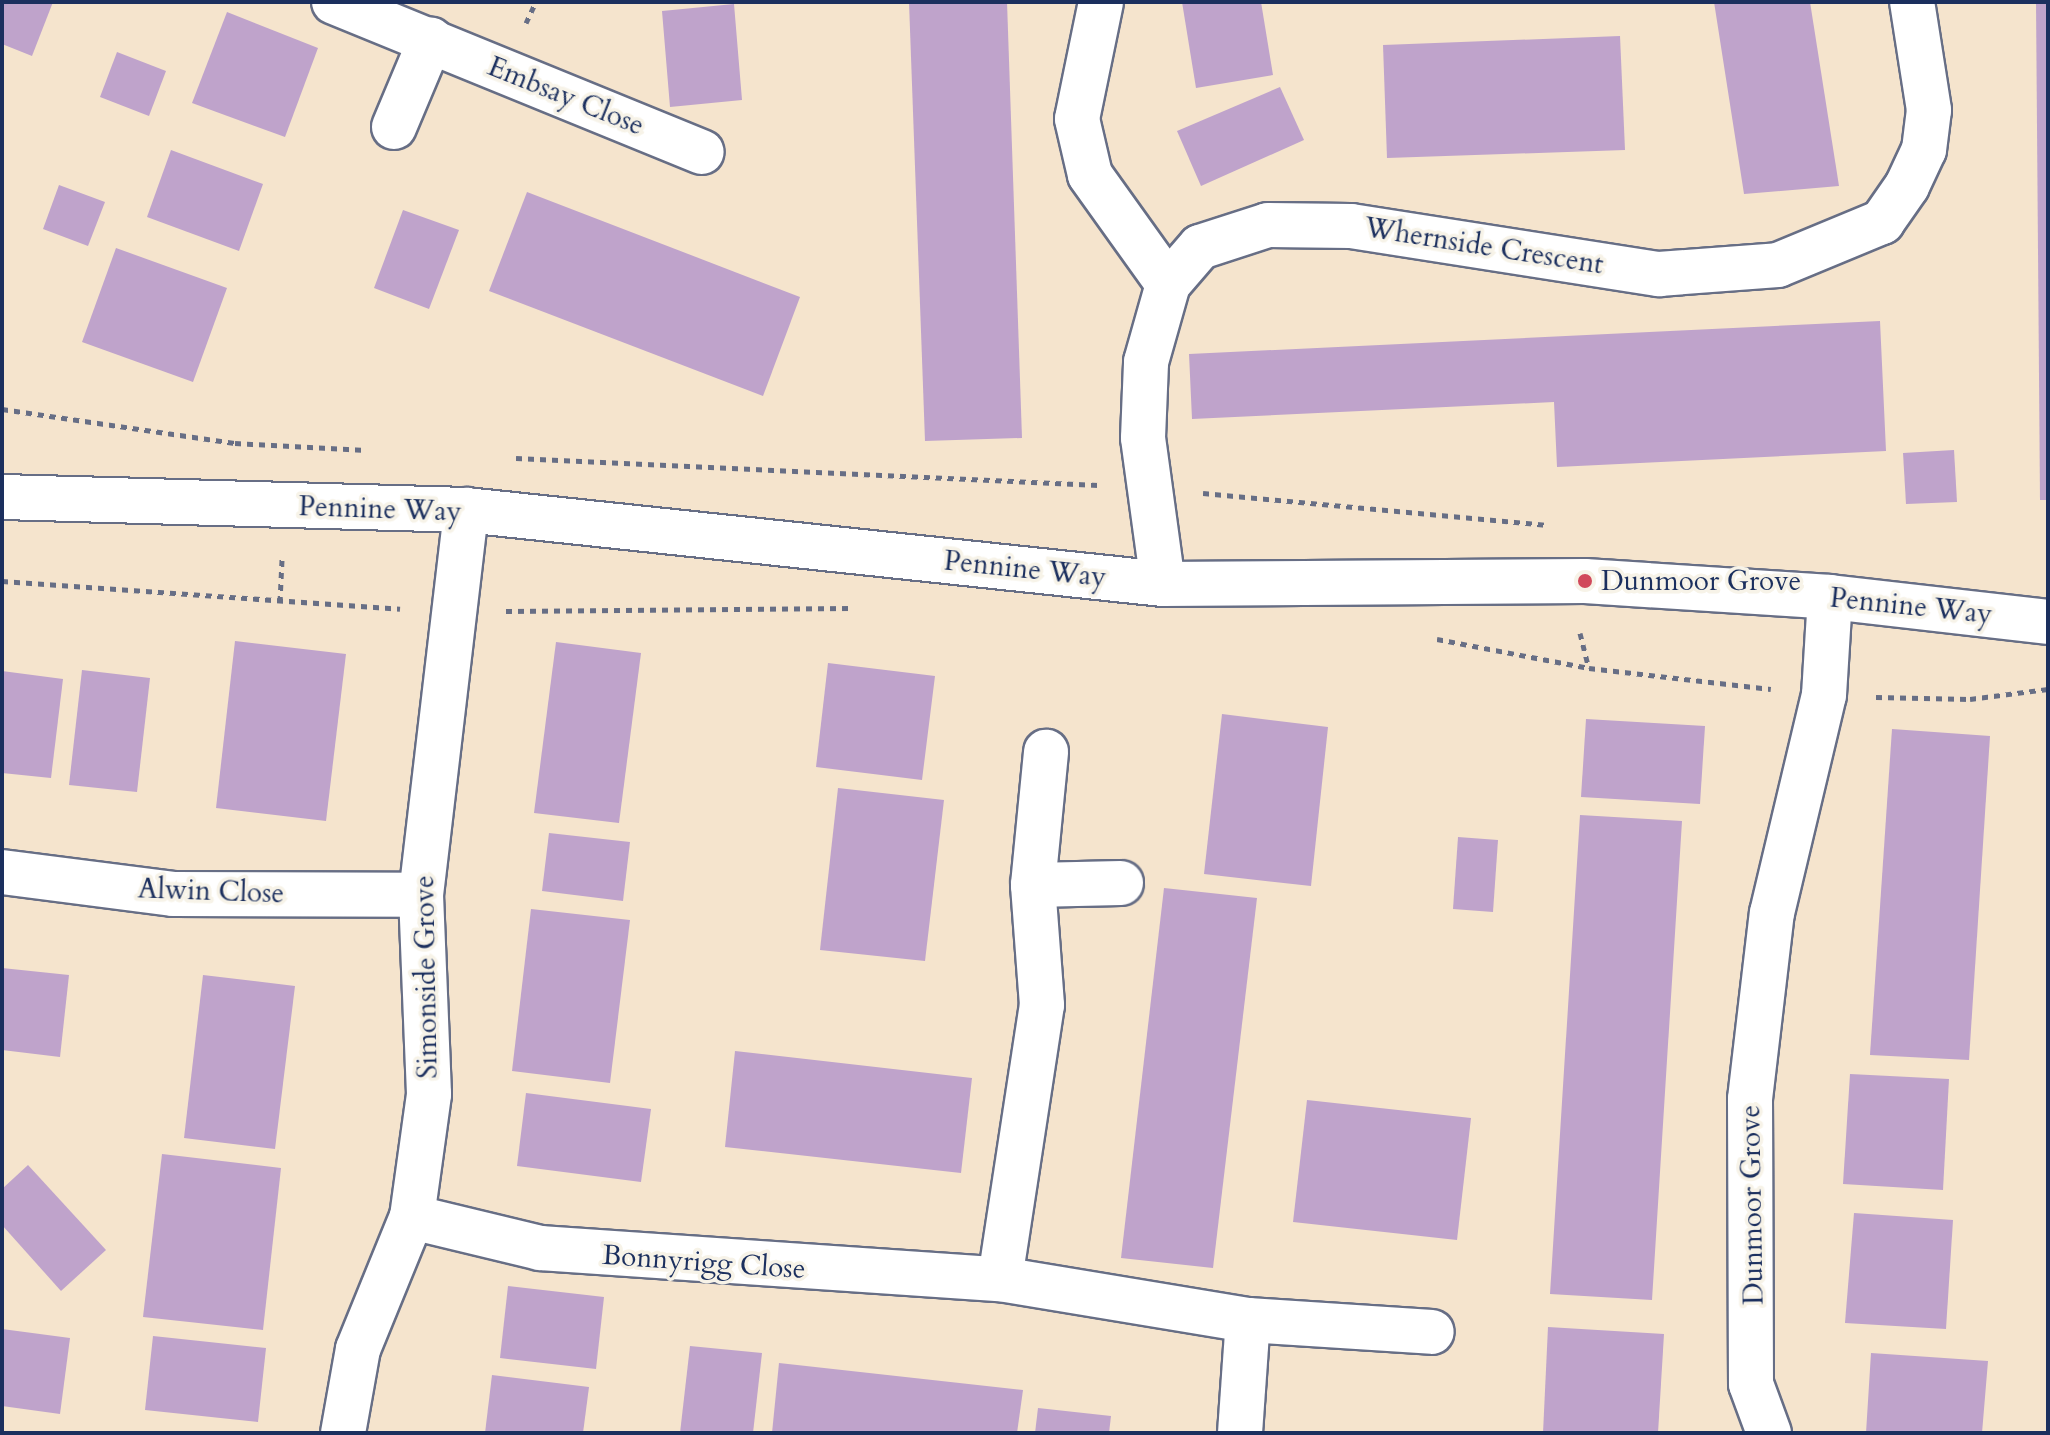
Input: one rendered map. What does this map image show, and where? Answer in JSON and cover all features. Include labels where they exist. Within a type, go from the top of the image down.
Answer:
[{"type":"street","name":"Embsay Close","points":[[334,2],[702,152]]},
{"type":"street","points":[[1101,2],[1077,119],[1090,175],[1168,284]]},
{"type":"street","name":"Whernside Crescent","points":[[1163,584],[1149,488],[1146,362],[1168,284],[1200,247],[1268,225],[1443,235],[1659,274],[1778,265],[1844,242],[1882,222],[1924,150],[1929,110],[1912,2]]},
{"type":"street","points":[[394,127],[431,39]]},
{"type":"street","name":"Pennine Way","points":[[2,497],[466,510],[1163,584],[1585,581],[1830,597],[2048,622]]},
{"type":"street","name":"Simonside Grove","points":[[343,1433],[358,1349],[412,1217],[429,1094],[421,895],[466,510]]},
{"type":"street","name":"Dunmoor Grove","points":[[1769,1433],[1751,1384],[1750,1099],[1772,913],[1824,695],[1830,597]]},
{"type":"street","points":[[1000,1279],[1042,1005],[1033,885],[1046,752]]},
{"type":"street","name":"Alwin Close","points":[[2,872],[173,894],[421,895]]},
{"type":"street","points":[[1033,885],[1121,883]]},
{"type":"street","name":"Bonnyrigg Close","points":[[412,1217],[540,1248],[632,1258],[1000,1279],[1248,1320],[1432,1332]]},
{"type":"street","points":[[1240,1433],[1248,1320]]},
{"type":"path","points":[[2,409],[235,443],[375,450]]},
{"type":"path","points":[[500,457],[1149,488],[1557,525]]},
{"type":"path","points":[[2,581],[453,612],[867,608]]},
{"type":"path","points":[[1427,637],[1589,668],[1824,695],[1970,699],[2048,689]]},
{"type":"building","points":[[2,2],[53,2],[32,56],[2,44]]},
{"type":"building","points":[[909,2],[1007,2],[1022,438],[925,441]]},
{"type":"building","points":[[1182,2],[1261,2],[1273,75],[1196,88]]},
{"type":"building","points":[[1714,2],[1810,2],[1839,186],[1744,194]]},
{"type":"building","points":[[2036,2],[2048,2],[2048,500],[2040,500]]},
{"type":"building","points":[[734,4],[742,100],[670,107],[662,11]]},
{"type":"building","points":[[227,12],[318,48],[285,137],[192,103]]},
{"type":"building","points":[[1620,36],[1625,150],[1387,158],[1383,45]]},
{"type":"building","points":[[117,52],[166,71],[149,116],[100,97]]},
{"type":"building","points":[[1280,87],[1304,140],[1201,186],[1177,131]]},
{"type":"building","points":[[171,150],[263,184],[239,251],[147,217]]},
{"type":"building","points":[[59,185],[105,202],[88,246],[43,229]]},
{"type":"building","points":[[527,192],[800,297],[763,396],[489,291]]},
{"type":"building","points":[[403,210],[459,230],[429,309],[374,288]]},
{"type":"building","points":[[116,248],[227,288],[193,382],[82,342]]},
{"type":"building","points":[[1880,321],[1886,451],[1557,467],[1554,402],[1192,419],[1189,354]]},
{"type":"building","points":[[1954,450],[1957,502],[1906,504],[1903,453]]},
{"type":"building","points":[[235,641],[346,654],[326,821],[216,808]]},
{"type":"building","points":[[556,642],[641,653],[619,823],[534,813]]},
{"type":"building","points":[[828,663],[935,676],[922,780],[816,767]]},
{"type":"building","points":[[82,670],[150,678],[137,792],[69,785]]},
{"type":"building","points":[[2,671],[63,679],[51,778],[2,773]]},
{"type":"building","points":[[1222,714],[1328,727],[1311,886],[1204,874]]},
{"type":"building","points":[[1586,719],[1705,726],[1700,804],[1581,797]]},
{"type":"building","points":[[1892,729],[1990,736],[1969,1060],[1870,1055]]},
{"type":"building","points":[[838,788],[944,800],[925,961],[820,950]]},
{"type":"building","points":[[1580,815],[1682,821],[1652,1300],[1550,1294]]},
{"type":"building","points":[[549,833],[630,842],[623,901],[542,891]]},
{"type":"building","points":[[1458,837],[1498,840],[1493,912],[1453,909]]},
{"type":"building","points":[[1164,888],[1257,898],[1213,1268],[1121,1258]]},
{"type":"building","points":[[531,909],[630,920],[610,1083],[512,1071]]},
{"type":"building","points":[[2,968],[69,975],[60,1057],[2,1050]]},
{"type":"building","points":[[203,975],[295,986],[275,1149],[184,1138]]},
{"type":"building","points":[[735,1051],[972,1078],[961,1173],[725,1147]]},
{"type":"building","points":[[1850,1074],[1949,1079],[1943,1190],[1843,1184]]},
{"type":"building","points":[[526,1093],[651,1109],[641,1182],[517,1166]]},
{"type":"building","points":[[1307,1100],[1471,1118],[1457,1240],[1293,1222]]},
{"type":"building","points":[[162,1154],[281,1168],[263,1330],[143,1317]]},
{"type":"building","points":[[28,1165],[106,1250],[61,1291],[2,1225],[2,1189]]},
{"type":"building","points":[[1854,1213],[1953,1220],[1946,1329],[1845,1323]]},
{"type":"building","points":[[508,1286],[604,1297],[596,1369],[500,1358]]},
{"type":"building","points":[[1548,1327],[1664,1334],[1658,1433],[1543,1433]]},
{"type":"building","points":[[2,1329],[70,1338],[60,1414],[2,1406]]},
{"type":"building","points":[[153,1336],[266,1348],[258,1422],[145,1410]]},
{"type":"building","points":[[690,1346],[762,1353],[753,1433],[680,1433]]},
{"type":"building","points":[[1871,1353],[1988,1361],[1982,1433],[1866,1433]]},
{"type":"building","points":[[779,1363],[1023,1390],[1017,1433],[772,1433]]},
{"type":"building","points":[[492,1375],[589,1387],[583,1433],[485,1433]]},
{"type":"building","points":[[1038,1408],[1111,1416],[1109,1433],[1035,1433]]},
{"type":"place","name":"Dunmoor Grove","points":[[1585,581]]}]
